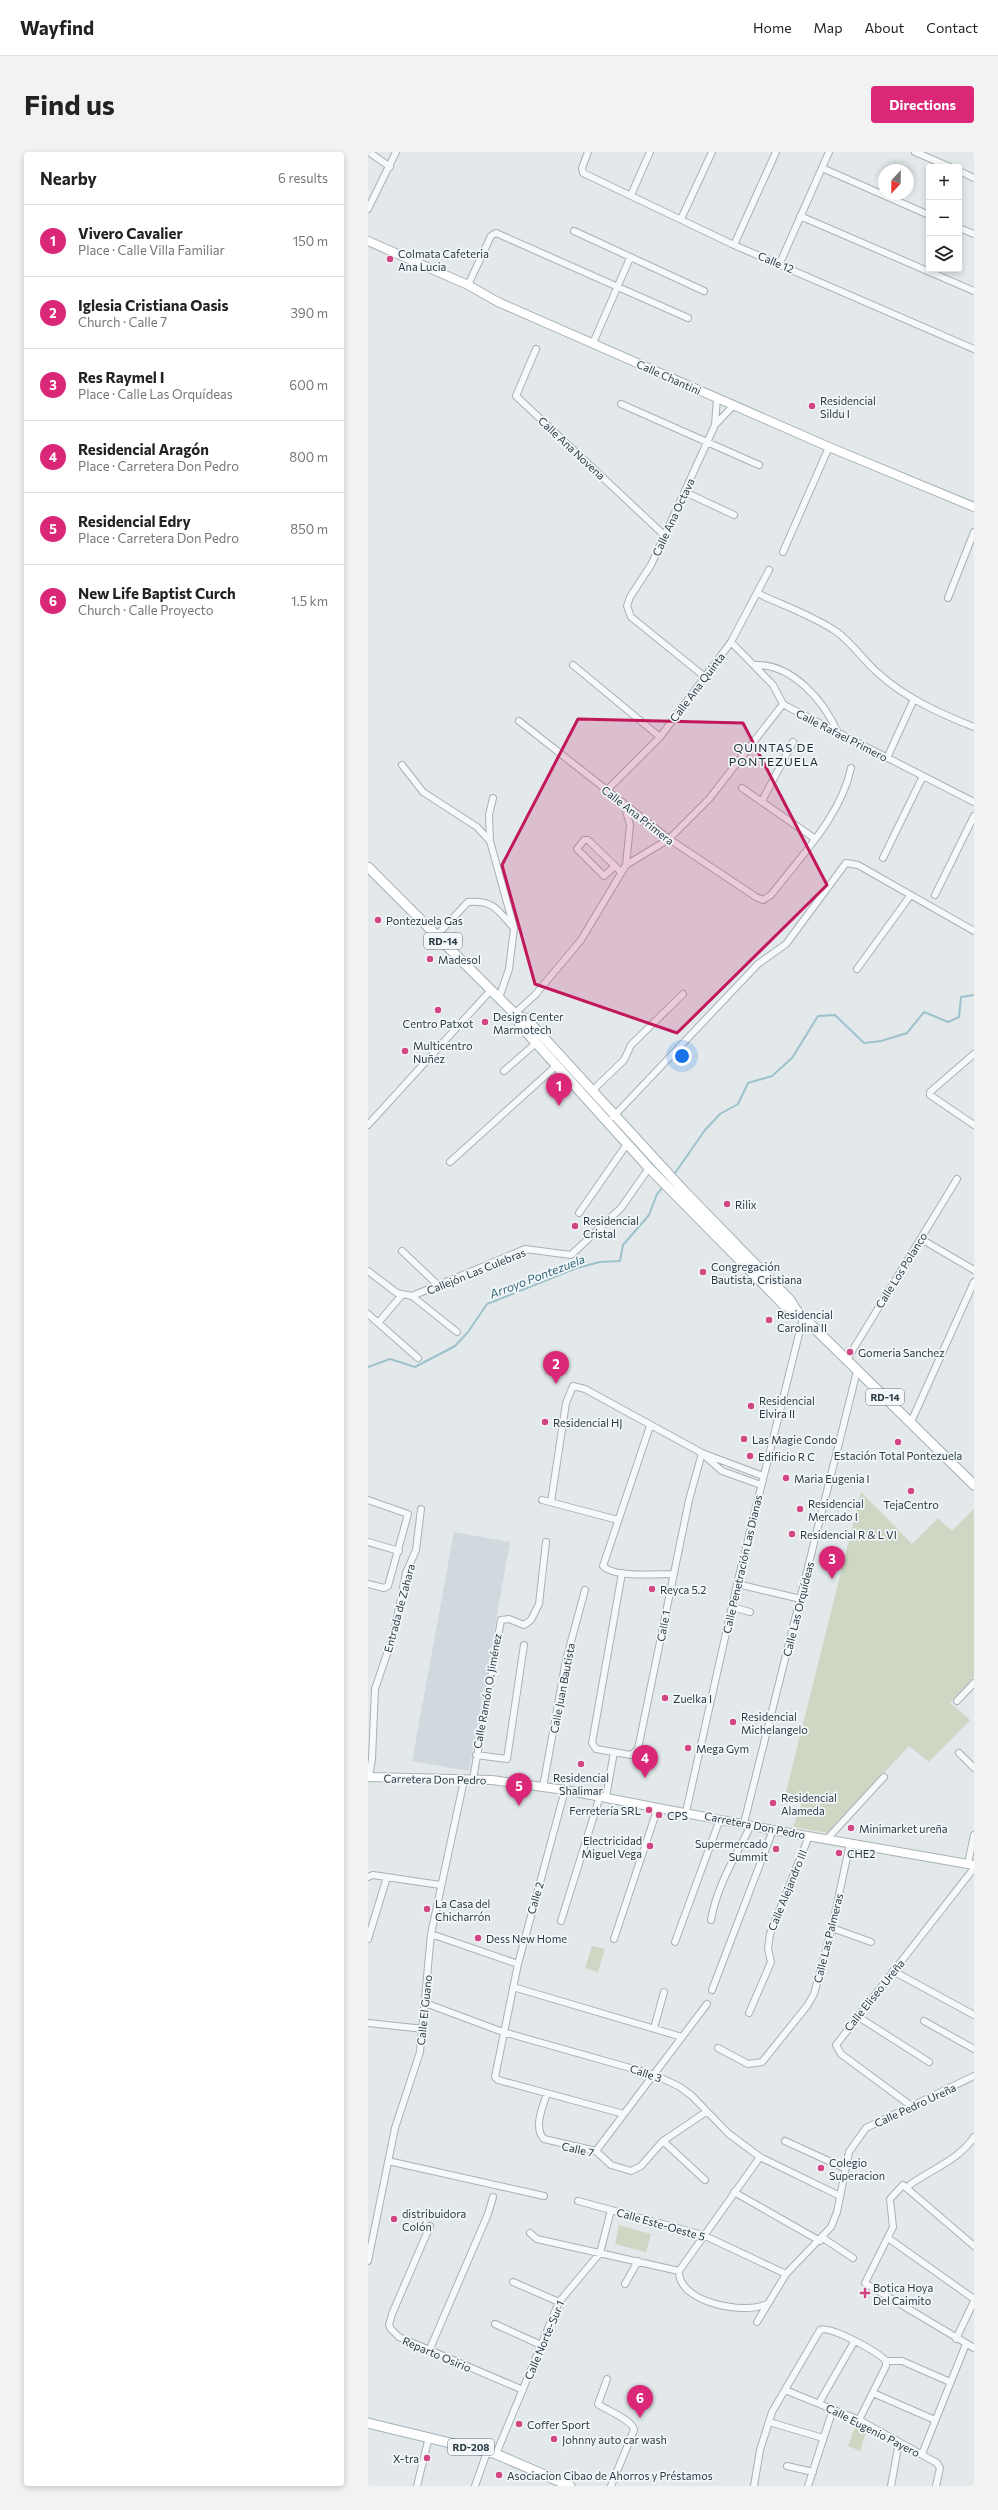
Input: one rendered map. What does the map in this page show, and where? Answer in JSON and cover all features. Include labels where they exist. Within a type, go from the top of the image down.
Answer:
[{"type":"main road","name":"RD-14","points":[[368,867],[515,1015],[520,1025],[651,1170],[682,1195]]},
{"type":"main road","name":"RD-14","points":[[515,1015],[525,1018],[593,1090],[660,1164],[682,1195],[784,1305],[796,1310],[846,1361],[911,1422],[974,1485]]},
{"type":"main road","name":"RD-208","points":[[368,2423],[491,2453],[570,2486]]},
{"type":"street","points":[[369,152],[390,167]]},
{"type":"street","points":[[368,209],[390,167],[396,152]]},
{"type":"street","name":"Calle 12","points":[[588,152],[581,171],[734,245],[974,348]]},
{"type":"street","points":[[631,195],[650,152]]},
{"type":"street","points":[[681,219],[712,152]]},
{"type":"street","points":[[734,245],[776,152]]},
{"type":"street","points":[[780,264],[829,152]]},
{"type":"street","points":[[915,152],[943,164]]},
{"type":"street","points":[[822,168],[926,214]]},
{"type":"street","points":[[962,172],[974,178]]},
{"type":"street","points":[[800,216],[974,291]]},
{"type":"street","points":[[962,229],[974,234]]},
{"type":"street","points":[[574,231],[704,292]]},
{"type":"street","points":[[468,285],[491,236],[496,233],[618,285],[688,318]]},
{"type":"street","name":"Calle Chantini","points":[[368,241],[468,285],[498,302],[733,406],[974,507]]},
{"type":"street","points":[[593,343],[630,258]]},
{"type":"street","name":"Calle Ana Novena","points":[[536,349],[516,396],[664,535]]},
{"type":"street","name":"Calle Ana Octava","points":[[715,425],[716,398]]},
{"type":"street","points":[[621,404],[759,464]]},
{"type":"street","name":"Calle Ana Octava","points":[[705,677],[631,617],[627,606],[630,597],[651,565],[715,425],[733,406]]},
{"type":"street","points":[[783,552],[829,447]]},
{"type":"street","points":[[685,492],[734,515]]},
{"type":"street","points":[[948,598],[974,532]]},
{"type":"street","name":"Calle Ana Quinta","points":[[607,790],[660,737],[731,642],[769,570]]},
{"type":"street","points":[[757,593],[794,608],[838,633],[879,674],[914,699],[951,718],[974,727]]},
{"type":"street","points":[[515,1015],[581,940],[626,865],[668,839],[709,799],[783,704],[773,686],[731,642]]},
{"type":"street","points":[[574,665],[660,737]]},
{"type":"street","points":[[754,665],[772,668],[802,683],[834,723],[838,733]]},
{"type":"street","points":[[887,758],[914,699]]},
{"type":"street","name":"Calle Rafael Primero","points":[[783,704],[974,802]]},
{"type":"street","name":"Calle Ana Primera","points":[[520,721],[668,839],[756,897],[763,900],[771,895],[814,838]]},
{"type":"street","points":[[762,801],[792,742]]},
{"type":"street","points":[[402,765],[423,792],[478,827],[490,842]]},
{"type":"street","points":[[742,788],[814,838],[838,801],[851,768]]},
{"type":"street","points":[[883,858],[923,776]]},
{"type":"street","points":[[493,798],[489,815],[490,842],[514,928],[509,969],[499,998]]},
{"type":"street","points":[[624,804],[630,825],[626,865]]},
{"type":"street","points":[[935,895],[974,816]]},
{"type":"street","points":[[616,866],[604,876],[577,849],[584,840],[588,840],[616,866],[621,872]]},
{"type":"street","points":[[607,1122],[758,964],[786,944],[846,863],[858,865],[910,896],[974,931]]},
{"type":"street","points":[[857,969],[910,896]]},
{"type":"street","points":[[437,935],[468,902],[483,900],[498,910],[514,928]]},
{"type":"street","points":[[368,1125],[491,990]]},
{"type":"street","points":[[593,1090],[624,1060],[631,1045],[683,994]]},
{"type":"street","points":[[504,1071],[536,1043]]},
{"type":"street","points":[[973,1056],[930,1092],[930,1095],[974,1125]]},
{"type":"street","points":[[450,1162],[556,1066]]},
{"type":"street","points":[[579,1213],[628,1144]]},
{"type":"street","name":"Callejón Las Culebras","points":[[401,1296],[412,1296],[439,1286],[525,1249],[571,1254],[620,1208],[651,1170]]},
{"type":"street","name":"Calle Los Polanco","points":[[846,1361],[957,1179]]},
{"type":"street","points":[[921,1238],[974,1270]]},
{"type":"street","points":[[402,1251],[439,1286]]},
{"type":"street","points":[[368,1271],[401,1296],[378,1323]]},
{"type":"street","points":[[911,1422],[974,1282]]},
{"type":"street","points":[[412,1296],[457,1332]]},
{"type":"street","points":[[368,1314],[418,1358]]},
{"type":"street","name":"Calle Penetración Las Dianas","points":[[686,1812],[737,1584],[803,1318]]},
{"type":"street","name":"Calle Las Orquídeas","points":[[711,1920],[720,1888],[748,1824],[801,1598],[857,1371]]},
{"type":"street","points":[[551,1502],[566,1403],[570,1390],[573,1386],[585,1389],[650,1426],[702,1453],[763,1476]]},
{"type":"street","points":[[650,1426],[603,1566],[606,1570],[622,1574],[674,1574]]},
{"type":"street","points":[[702,1453],[722,1471],[761,1485]]},
{"type":"street","name":"Calle 1","points":[[614,1752],[631,1755],[636,1753],[689,1500],[702,1453]]},
{"type":"street","points":[[368,1500],[408,1514],[390,1580],[384,1588],[368,1584]]},
{"type":"street","points":[[542,1500],[618,1520]]},
{"type":"street","name":"Entrada de Zahara","points":[[368,1777],[372,1759],[375,1689],[395,1627],[406,1573],[416,1550],[421,1512],[408,1514]]},
{"type":"street","points":[[368,1542],[399,1551]]},
{"type":"street","name":"Calle Ramón O. Jiménez","points":[[473,1780],[476,1755],[501,1620],[509,1619],[524,1624],[536,1612],[540,1604],[546,1542]]},
{"type":"street","points":[[393,1569],[406,1573]]},
{"type":"street","points":[[561,1922],[603,1797],[614,1752],[592,1746],[622,1574]]},
{"type":"street","points":[[390,1580],[403,1584]]},
{"type":"street","points":[[737,1584],[801,1598]]},
{"type":"street","name":"Calle Juan Bautista","points":[[543,1787],[566,1660],[584,1590]]},
{"type":"street","points":[[732,1607],[750,1612]]},
{"type":"street","points":[[476,1755],[507,1759],[524,1645]]},
{"type":"street","points":[[958,1700],[974,1683]]},
{"type":"street","points":[[959,1753],[974,1768]]},
{"type":"street","name":"Carretera Don Pedro","points":[[368,1777],[473,1780],[565,1790],[686,1812],[773,1830],[973,1865]]},
{"type":"street","points":[[827,1839],[884,1777]]},
{"type":"street","name":"Calle El Guano","points":[[368,2261],[395,2128],[420,2052],[424,2029],[431,1934],[440,1886],[461,1800],[464,1780]]},
{"type":"street","name":"Calle 2","points":[[547,2093],[498,2080],[495,2077],[512,1987],[565,1790]]},
{"type":"street","points":[[614,1939],[658,1807]]},
{"type":"street","points":[[675,1942],[720,1819]]},
{"type":"street","points":[[712,1990],[773,1830]]},
{"type":"street","points":[[973,1865],[974,1835]]},
{"type":"street","name":"Calle Alejandro III","points":[[749,2013],[771,1962],[768,1949],[770,1934],[809,1836]]},
{"type":"street","name":"Calle Las Palmeras","points":[[718,2048],[748,2064],[758,2064],[766,2059],[814,1994],[832,1928],[850,1843]]},
{"type":"street","name":"Calle Eliseo Ureña","points":[[910,2105],[836,2049],[837,2040],[893,1971],[973,1865]]},
{"type":"street","points":[[368,1877],[373,1875],[440,1886]]},
{"type":"street","points":[[368,1939],[387,1877]]},
{"type":"street","points":[[832,1928],[871,1942]]},
{"type":"street","points":[[431,1934],[518,1964]]},
{"type":"street","points":[[893,1971],[974,2015]]},
{"type":"street","points":[[512,1987],[682,2037]]},
{"type":"street","points":[[654,2028],[664,1992]]},
{"type":"street","name":"Calle 3","points":[[425,2003],[503,2032],[655,2075],[680,2087],[729,2134],[760,2157],[840,2196]]},
{"type":"street","points":[[596,2151],[655,2075],[707,2004]]},
{"type":"street","points":[[857,2016],[929,2062]]},
{"type":"street","points":[[924,2021],[974,2049]]},
{"type":"street","points":[[368,2023],[424,2029]]},
{"type":"street","name":"Calle Pedro Ureña","points":[[758,2322],[767,2304],[786,2274],[822,2240],[832,2227],[840,2196],[844,2168],[849,2152],[866,2128],[910,2105],[974,2076]]},
{"type":"street","points":[[547,2093],[624,2114]]},
{"type":"street","name":"Calle 7","points":[[547,2093],[539,2126],[541,2136],[549,2142],[596,2151],[611,2165],[631,2171],[641,2166],[663,2141],[706,2112]]},
{"type":"street","points":[[907,2187],[962,2152],[974,2137]]},
{"type":"street","points":[[663,2141],[705,2180]]},
{"type":"street","points":[[785,2141],[844,2168]]},
{"type":"street","points":[[760,2157],[703,2235],[679,2271],[679,2275],[687,2290],[700,2300],[748,2309],[758,2309],[767,2304]]},
{"type":"street","points":[[388,2161],[544,2196]]},
{"type":"street","points":[[974,2246],[907,2187],[902,2185],[889,2201],[893,2226],[865,2284],[956,2339],[974,2348]]},
{"type":"street","points":[[734,2192],[853,2258]]},
{"type":"street","points":[[429,2352],[488,2214],[493,2197]]},
{"type":"street","name":"Calle Este-Oeste 5","points":[[578,2201],[703,2235],[786,2274]]},
{"type":"street","name":"Calle Norte-Sur 1","points":[[476,2486],[523,2390],[559,2302],[600,2253],[611,2210]]},
{"type":"street","name":"Reparto Osirio","points":[[430,2226],[389,2325],[390,2330],[399,2337],[429,2352],[523,2390]]},
{"type":"street","points":[[530,2233],[536,2239],[679,2271]]},
{"type":"street","points":[[888,2238],[974,2300],[956,2339]]},
{"type":"street","points":[[625,2284],[638,2261]]},
{"type":"street","points":[[513,2282],[559,2302]]},
{"type":"street","points":[[495,2324],[541,2345]]},
{"type":"street","points":[[754,2486],[760,2450],[769,2422],[785,2390],[820,2330],[830,2329],[886,2361],[902,2361],[950,2382]]},
{"type":"street","points":[[819,2403],[854,2342]]},
{"type":"street","points":[[922,2454],[966,2344]]},
{"type":"street","points":[[859,2420],[886,2366],[886,2361]]},
{"type":"street","points":[[608,2379],[598,2404],[609,2412],[631,2422],[634,2430],[611,2486]]},
{"type":"street","name":"Calle Eugenio Payero","points":[[785,2390],[859,2420],[922,2454],[939,2465],[936,2486]]},
{"type":"street","points":[[873,2393],[935,2420]]},
{"type":"street","points":[[808,2486],[833,2409]]},
{"type":"street","points":[[769,2422],[824,2438]]},
{"type":"street","points":[[417,2486],[429,2437]]},
{"type":"street","points":[[891,2486],[899,2442]]},
{"type":"street","points":[[787,2466],[813,2472]]},
{"type":"highlighted area","points":[[578,719],[743,723],[827,885],[677,1033],[535,984],[502,865]]},
{"type":"shaded area","points":[[454,1532],[510,1542],[469,1771],[412,1761]]},
{"type":"green space","points":[[861,1492],[912,1544],[938,1518],[952,1531],[974,1509],[974,1677],[950,1703],[970,1720],[929,1762],[909,1746],[828,1833],[793,1827],[803,1798],[786,1792]]},
{"type":"green space","points":[[592,1946],[605,1949],[598,1972],[585,1968]]},
{"type":"green space","points":[[619,2225],[651,2234],[646,2252],[615,2244]]},
{"type":"green space","points":[[856,2424],[867,2430],[860,2451],[848,2446]]},
{"type":"waterway","name":"Arroyo Pontezuela","points":[[673,1176],[705,1130],[720,1114],[738,1104],[748,1083],[772,1076],[792,1058],[818,1016],[835,1015],[864,1043],[881,1041],[907,1033],[924,1012],[948,1022],[959,1017],[961,997],[974,995]]},
{"type":"waterway","name":"Arroyo Pontezuela","points":[[368,1367],[390,1359],[415,1367],[455,1346],[468,1332],[487,1304],[577,1268],[600,1262],[620,1261],[623,1245],[649,1215],[657,1194],[663,1187]]},
{"type":"place","name":"Colmata Cafeteria Ana Lucia","points":[[390,259]]},
{"type":"place","name":"Residencial Sildu I","points":[[812,406]]},
{"type":"place","name":"Pontezuela Gas","points":[[378,920]]},
{"type":"place","name":"Madesol","points":[[430,959]]},
{"type":"place","name":"Centro Patxot","points":[[438,1010]]},
{"type":"place","name":"Design Center Marmotech","points":[[485,1022]]},
{"type":"place","name":"Multicentro Nuñez","points":[[405,1051]]},
{"type":"place","name":"Vivero Cavalier","points":[[559,1106]]},
{"type":"place","name":"Rilix","points":[[727,1204]]},
{"type":"place","name":"Residencial Cristal","points":[[575,1226]]},
{"type":"place","name":"Congregación Bautista, Cristiana","points":[[703,1272]]},
{"type":"place","name":"Residencial Carolina II","points":[[769,1320]]},
{"type":"place","name":"Gomeria Sanchez","points":[[850,1352]]},
{"type":"place","name":"Iglesia Cristiana Oasis","points":[[556,1384]]},
{"type":"place","name":"Residencial Elvira II","points":[[751,1406]]},
{"type":"place","name":"Residencial HJ","points":[[545,1422]]},
{"type":"place","name":"Las Magie Condo","points":[[744,1439]]},
{"type":"place","name":"Estación Total Pontezuela","points":[[898,1442]]},
{"type":"place","name":"Edificio R C","points":[[750,1456]]},
{"type":"place","name":"Maria Eugenia I","points":[[786,1478]]},
{"type":"place","name":"TejaCentro","points":[[911,1491]]},
{"type":"place","name":"Residencial Mercado I","points":[[800,1509]]},
{"type":"place","name":"Residencial R & L VI","points":[[792,1534]]},
{"type":"place","name":"Res Raymel I","points":[[832,1579]]},
{"type":"place","name":"Reyca 5.2","points":[[652,1589]]},
{"type":"place","name":"Zuelka I","points":[[665,1698]]},
{"type":"place","name":"Residencial Michelangelo","points":[[733,1722]]},
{"type":"place","name":"Mega Gym","points":[[688,1748]]},
{"type":"place","name":"Residencial Shalimar","points":[[581,1764]]},
{"type":"place","name":"Residencial Aragón","points":[[645,1778]]},
{"type":"place","name":"Residencial Alameda","points":[[773,1803]]},
{"type":"place","name":"Residencial Edry","points":[[519,1806]]},
{"type":"place","name":"Ferretería SRL","points":[[649,1810]]},
{"type":"place","name":"CPS","points":[[659,1815]]},
{"type":"place","name":"Minimarket ureña","points":[[851,1828]]},
{"type":"place","name":"Electricidad Miguel Vega","points":[[650,1846]]},
{"type":"place","name":"Supermercado Summit","points":[[776,1849]]},
{"type":"place","name":"CHE2","points":[[839,1853]]},
{"type":"place","name":"La Casa del Chicharrón","points":[[427,1909]]},
{"type":"place","name":"Dess New Home","points":[[478,1938]]},
{"type":"place","name":"Colegio Superacion","points":[[821,2168]]},
{"type":"place","name":"distribuidora Colón","points":[[394,2219]]},
{"type":"place","name":"Botica Hoya Del Caimito","points":[[865,2293]]},
{"type":"place","name":"New Life Baptist Curch","points":[[640,2418]]},
{"type":"place","name":"Coffer Sport","points":[[519,2424]]},
{"type":"place","name":"Johnny auto car wash","points":[[554,2439]]},
{"type":"place","name":"X-tra","points":[[427,2458]]},
{"type":"place","name":"Asociacion Cibao de Ahorros y Préstamos","points":[[499,2475]]},
{"type":"district","name":"QUINTAS DE PONTEZUELA","points":[[774,754]]}]
